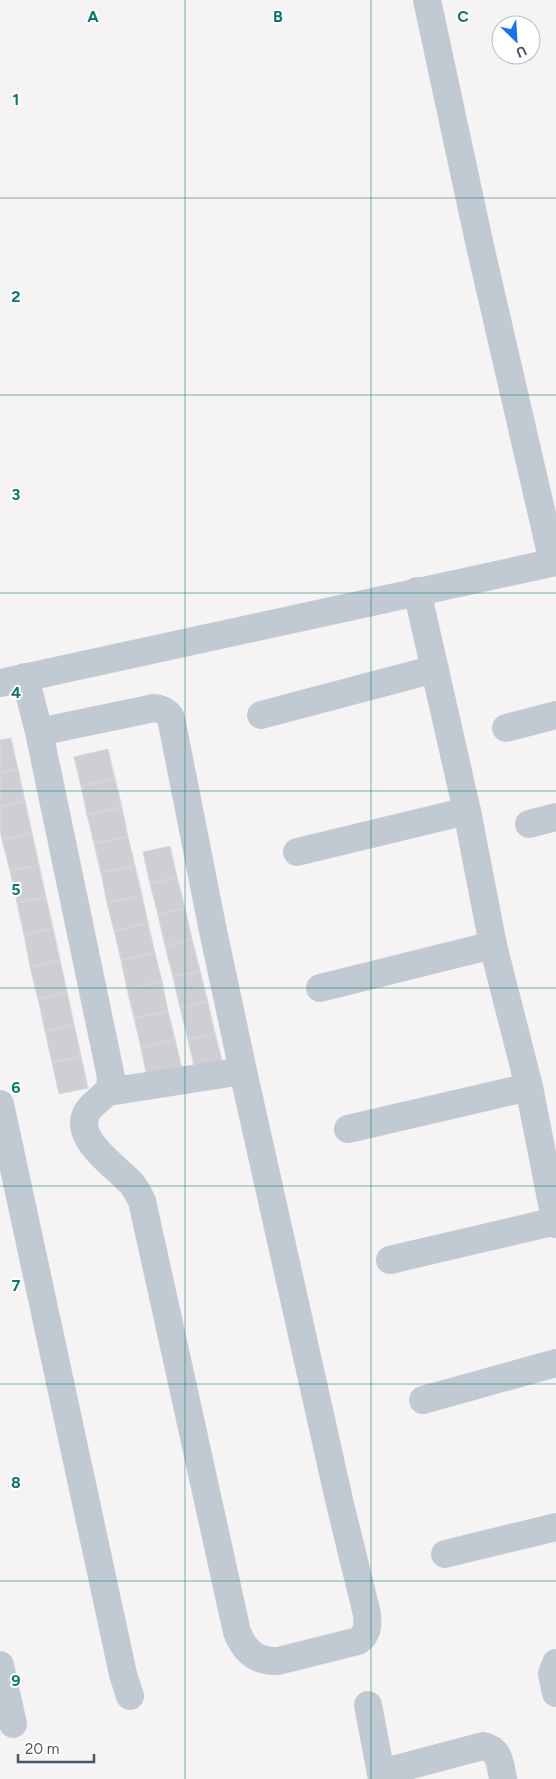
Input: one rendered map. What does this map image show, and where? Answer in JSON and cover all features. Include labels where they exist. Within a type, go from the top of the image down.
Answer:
[{"type":"street","points":[[39,732],[154,708],[168,713],[171,718],[243,1071],[368,1623],[367,1631],[363,1638],[358,1641],[268,1662],[254,1656],[241,1643],[237,1632],[142,1201],[132,1184],[102,1157],[86,1132],[84,1125],[86,1112],[108,1092],[111,1077],[39,732],[13,680],[554,562],[480,246],[426,0]]},
{"type":"street","points":[[390,1260],[556,1223],[528,1087],[493,945],[467,811],[417,591]]},
{"type":"street","points":[[261,715],[435,669]]},
{"type":"street","points":[[506,728],[556,715]]},
{"type":"street","points":[[297,852],[467,811]]},
{"type":"street","points":[[529,824],[556,817]]},
{"type":"street","points":[[320,988],[493,945]]},
{"type":"street","points":[[108,1092],[243,1071]]},
{"type":"street","points":[[348,1128],[528,1087]]},
{"type":"street","points":[[0,1104],[121,1665],[130,1696]]},
{"type":"street","points":[[423,1400],[556,1363]]},
{"type":"street","points":[[445,1554],[556,1528]]},
{"type":"street","points":[[556,1663],[552,1674],[556,1693]]},
{"type":"street","points":[[0,1665],[13,1724]]},
{"type":"street","points":[[368,1704],[382,1776],[483,1746],[490,1748],[499,1758],[503,1779]]},
{"type":"building","points":[[11,738],[18,769],[0,773],[0,740]]},
{"type":"building","points":[[108,749],[115,779],[81,786],[74,757]]},
{"type":"building","points":[[18,769],[25,801],[0,807],[0,773]]},
{"type":"building","points":[[115,779],[122,807],[87,815],[81,786]]},
{"type":"building","points":[[25,801],[32,833],[2,840],[0,807]]},
{"type":"building","points":[[122,807],[128,837],[94,844],[87,815]]},
{"type":"building","points":[[32,833],[39,865],[10,871],[2,840]]},
{"type":"building","points":[[128,837],[135,866],[101,873],[94,844]]},
{"type":"building","points":[[170,846],[177,877],[150,884],[143,852]]},
{"type":"building","points":[[39,865],[46,897],[17,903],[10,871]]},
{"type":"building","points":[[135,866],[142,895],[107,903],[101,873]]},
{"type":"building","points":[[177,877],[185,908],[158,915],[150,884]]},
{"type":"building","points":[[142,895],[148,923],[114,931],[107,903]]},
{"type":"building","points":[[46,897],[53,928],[24,935],[17,903]]},
{"type":"building","points":[[185,908],[192,939],[165,946],[158,915]]},
{"type":"building","points":[[148,923],[155,953],[121,960],[114,931]]},
{"type":"building","points":[[53,928],[60,960],[30,967],[24,935]]},
{"type":"building","points":[[192,939],[200,971],[173,977],[165,946]]},
{"type":"building","points":[[155,953],[162,981],[127,989],[121,960]]},
{"type":"building","points":[[60,960],[67,992],[38,999],[30,967]]},
{"type":"building","points":[[200,971],[208,1002],[180,1008],[173,977]]},
{"type":"building","points":[[162,981],[168,1011],[134,1018],[127,989]]},
{"type":"building","points":[[67,992],[74,1024],[45,1031],[38,999]]},
{"type":"building","points":[[208,1002],[215,1033],[188,1040],[180,1008]]},
{"type":"building","points":[[168,1011],[175,1039],[141,1048],[134,1018]]},
{"type":"building","points":[[74,1024],[81,1056],[52,1063],[45,1031]]},
{"type":"building","points":[[215,1033],[223,1064],[195,1070],[188,1040]]},
{"type":"building","points":[[175,1039],[182,1069],[147,1077],[141,1048]]},
{"type":"building","points":[[81,1056],[88,1088],[59,1094],[52,1063]]}]
